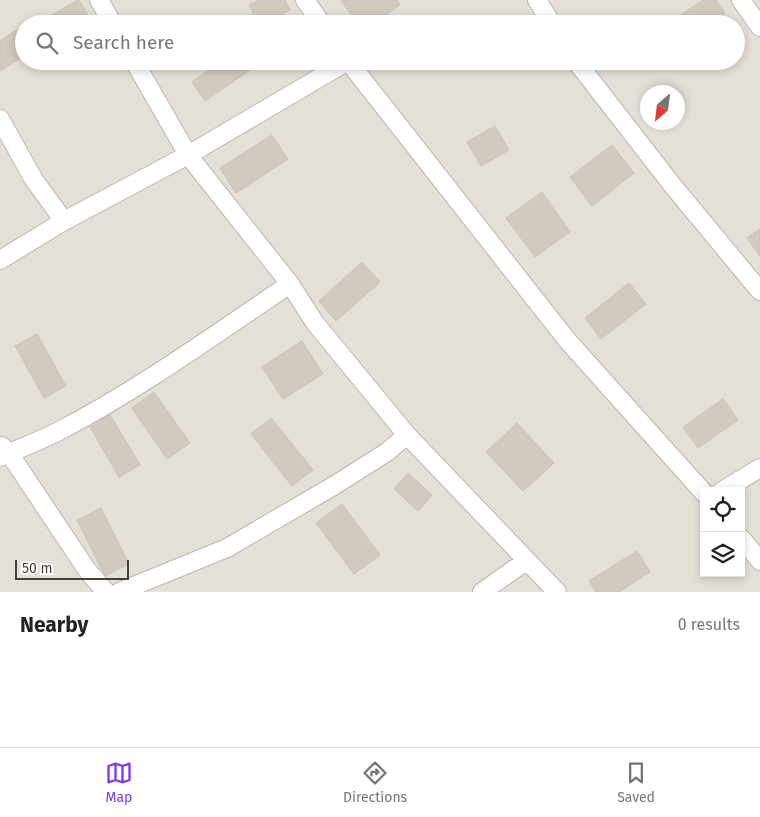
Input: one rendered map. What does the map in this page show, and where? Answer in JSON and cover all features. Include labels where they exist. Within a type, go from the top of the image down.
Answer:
[{"type":"street","points":[[99,0],[108,15]]},
{"type":"street","points":[[305,0],[316,15]]},
{"type":"street","points":[[537,0],[546,15]]},
{"type":"street","points":[[741,0],[760,27]]},
{"type":"street","points":[[139,70],[188,155],[290,284],[315,323],[407,435],[557,592]]},
{"type":"street","points":[[0,260],[64,221],[188,155],[333,70]]},
{"type":"street","points":[[355,70],[567,340],[700,489]]},
{"type":"street","points":[[583,70],[673,186],[760,291]]},
{"type":"street","points":[[0,119],[34,180],[64,221]]},
{"type":"street","points":[[106,592],[87,570],[3,451],[58,432],[201,345],[290,284]]},
{"type":"street","points":[[119,592],[227,548],[335,485],[387,452],[407,435]]},
{"type":"street","points":[[729,487],[760,468]]},
{"type":"street","points":[[745,543],[760,561]]},
{"type":"street","points":[[482,592],[526,561]]},
{"type":"shaded area","points":[[0,0],[760,0],[760,592],[0,592]]},
{"type":"building","points":[[79,0],[88,15],[52,15]]},
{"type":"building","points":[[259,0],[285,0],[290,10],[281,15],[254,15],[249,5]]},
{"type":"building","points":[[341,0],[397,0],[400,5],[386,15],[351,15]]},
{"type":"building","points":[[703,0],[716,0],[725,13],[722,15],[681,15]]},
{"type":"building","points":[[15,31],[15,62],[0,71],[0,41]]},
{"type":"building","points":[[209,70],[250,70],[205,101],[192,82]]},
{"type":"building","points":[[495,126],[509,150],[481,166],[467,142]]},
{"type":"building","points":[[272,135],[288,159],[236,193],[220,168]]},
{"type":"building","points":[[612,145],[634,173],[592,206],[570,177]]},
{"type":"building","points":[[542,192],[570,232],[535,257],[506,218]]},
{"type":"building","points":[[760,229],[760,256],[747,238]]},
{"type":"building","points":[[362,262],[380,282],[336,321],[319,301]]},
{"type":"building","points":[[629,283],[646,304],[601,339],[585,318]]},
{"type":"building","points":[[37,334],[66,386],[44,398],[15,346]]},
{"type":"building","points":[[302,341],[323,374],[283,399],[262,367]]},
{"type":"building","points":[[154,392],[190,443],[167,459],[132,408]]},
{"type":"building","points":[[723,399],[738,420],[698,448],[683,427]]},
{"type":"building","points":[[110,415],[140,465],[119,477],[90,427]]},
{"type":"building","points":[[271,418],[313,470],[292,486],[251,434]]},
{"type":"building","points":[[517,423],[554,463],[523,491],[486,452]]},
{"type":"building","points":[[408,473],[432,495],[418,511],[394,489]]},
{"type":"building","points":[[342,504],[380,555],[354,574],[316,523]]},
{"type":"building","points":[[101,508],[129,564],[105,576],[77,520]]},
{"type":"building","points":[[637,551],[650,572],[619,592],[596,592],[589,581]]}]
